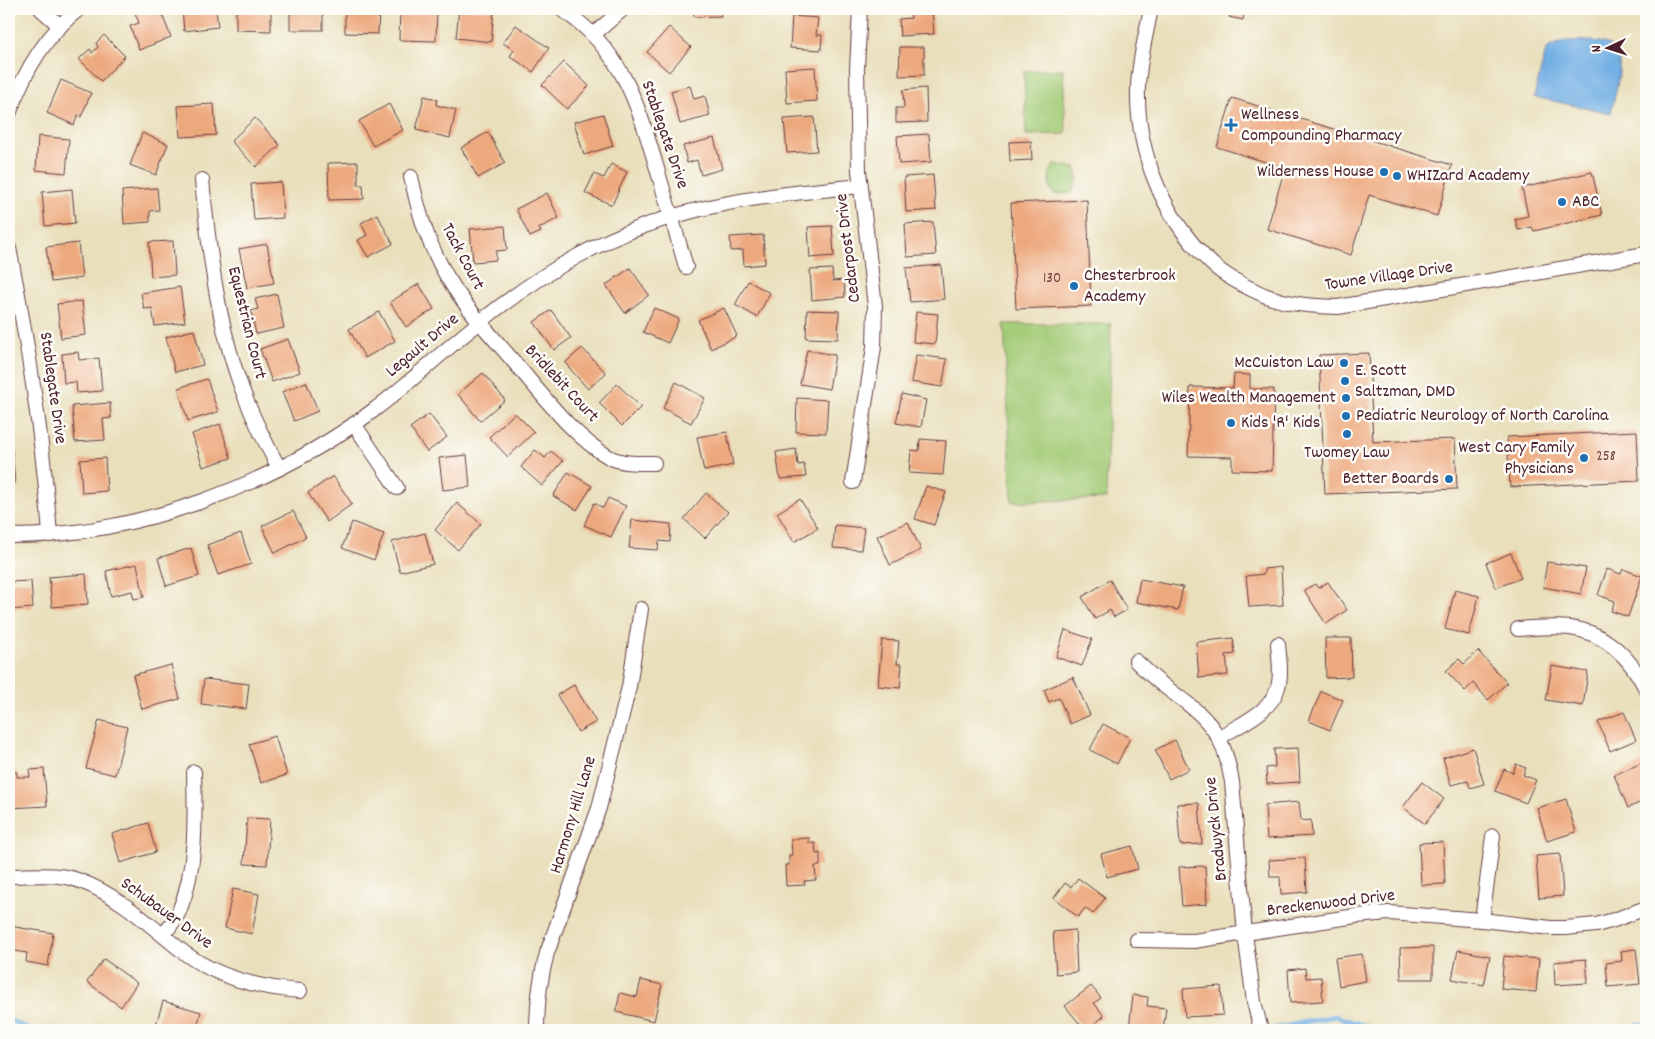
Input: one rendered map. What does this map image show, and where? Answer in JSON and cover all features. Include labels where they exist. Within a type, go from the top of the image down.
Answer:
[{"type":"street","points":[[41,9],[60,26]]},
{"type":"street","points":[[9,114],[22,80],[40,52],[60,26],[80,9]]},
{"type":"street","name":"Stablegate Drive","points":[[561,9],[594,34],[633,93],[686,267]]},
{"type":"street","points":[[594,34],[624,9]]},
{"type":"street","name":"Cedarpost Drive","points":[[853,482],[876,325],[861,186],[857,118],[860,9]]},
{"type":"street","name":"Towne Village Drive","points":[[1151,9],[1138,87],[1139,115],[1143,141],[1150,166],[1167,206],[1181,228],[1213,264],[1245,286],[1290,303],[1338,307],[1646,254]]},
{"type":"street","name":"Tack Court","points":[[411,177],[420,213],[435,254],[444,272],[480,321]]},
{"type":"street","name":"Equestrian Court","points":[[202,180],[213,272],[233,361],[254,417],[278,468]]},
{"type":"street","name":"Legault Drive","points":[[9,536],[50,535],[111,526],[180,508],[215,496],[278,468],[328,441],[354,424],[394,394],[480,321],[543,275],[580,254],[641,226],[671,216],[732,201],[760,196],[861,186]]},
{"type":"street","name":"Stablegate Drive","points":[[9,248],[21,310],[42,451],[50,535]]},
{"type":"street","name":"Bridlebit Court","points":[[480,321],[559,415],[579,434],[610,457],[625,462],[654,464]]},
{"type":"street","points":[[354,424],[397,488]]},
{"type":"street","name":"Harmony Hill Lane","points":[[537,1030],[537,1005],[541,977],[599,808],[629,687],[641,609]]},
{"type":"street","points":[[1518,629],[1569,628],[1582,630],[1596,636],[1619,650],[1639,674],[1646,689]]},
{"type":"street","points":[[1218,738],[1256,714],[1273,698],[1278,687],[1280,667],[1278,644]]},
{"type":"street","name":"Bradwyck Drive","points":[[1136,660],[1158,681],[1194,708],[1204,718],[1218,738],[1228,762],[1232,782],[1254,1002],[1261,1030]]},
{"type":"street","points":[[164,935],[180,911],[192,864],[195,809],[194,772]]},
{"type":"street","points":[[1482,920],[1494,836]]},
{"type":"street","name":"Schubauer Drive","points":[[9,876],[44,875],[80,880],[110,896],[201,963],[232,978],[264,987],[300,991]]},
{"type":"street","name":"Breckenwood Drive","points":[[1137,940],[1194,941],[1356,916],[1388,913],[1565,928],[1596,925],[1646,908]]},
{"type":"green space","points":[[1063,69],[1066,134],[1026,135],[1024,71]]},
{"type":"green space","points":[[1055,164],[1075,168],[1078,179],[1072,193],[1054,194],[1049,182],[1049,175]]},
{"type":"green space","points":[[1004,324],[1111,324],[1106,499],[1012,502]]},
{"type":"water","points":[[1565,41],[1601,42],[1611,46],[1616,51],[1619,58],[1619,67],[1617,88],[1611,113],[1534,97],[1546,50]]},
{"type":"building","points":[[146,9],[160,9],[171,37],[139,50],[130,26],[139,23],[135,13]]},
{"type":"building","points":[[182,9],[216,9],[218,27],[184,31]]},
{"type":"building","points":[[236,9],[271,9],[271,31],[236,30]]},
{"type":"building","points":[[290,9],[323,9],[323,30],[290,30]]},
{"type":"building","points":[[345,9],[379,9],[378,34],[345,33]]},
{"type":"building","points":[[400,9],[437,9],[436,41],[399,40]]},
{"type":"building","points":[[459,9],[494,10],[491,42],[456,38]]},
{"type":"building","points":[[693,9],[720,9],[721,16],[694,17]]},
{"type":"building","points":[[910,9],[932,9],[934,34],[900,36],[899,19],[911,18]]},
{"type":"building","points":[[1231,9],[1245,9],[1243,20],[1229,17]]},
{"type":"building","points":[[792,16],[818,18],[816,35],[822,35],[821,50],[790,48]]},
{"type":"building","points":[[516,25],[549,48],[533,72],[510,56],[514,50],[503,43]]},
{"type":"building","points":[[669,27],[691,47],[669,72],[647,52]]},
{"type":"building","points":[[104,35],[125,56],[101,81],[79,59],[90,49],[92,53],[98,47],[96,43]]},
{"type":"building","points":[[900,47],[924,47],[924,75],[899,76]]},
{"type":"building","points":[[564,62],[589,86],[567,109],[542,85]]},
{"type":"building","points":[[815,67],[817,101],[787,103],[785,69]]},
{"type":"building","points":[[61,80],[91,93],[81,117],[78,115],[74,125],[47,113]]},
{"type":"building","points":[[690,86],[694,99],[705,96],[710,116],[680,124],[671,91]]},
{"type":"building","points":[[926,88],[927,122],[896,123],[896,108],[904,108],[903,90]]},
{"type":"building","points":[[424,96],[437,99],[436,105],[456,110],[450,138],[416,130]]},
{"type":"building","points":[[1232,98],[1452,165],[1437,216],[1369,195],[1351,255],[1267,229],[1285,168],[1217,147]]},
{"type":"building","points":[[214,104],[216,135],[180,137],[178,106]]},
{"type":"building","points":[[389,104],[403,130],[373,146],[359,121]]},
{"type":"building","points":[[603,114],[613,146],[584,155],[574,122]]},
{"type":"building","points":[[814,117],[817,151],[787,153],[784,119]]},
{"type":"building","points":[[255,118],[280,145],[256,167],[231,141]]},
{"type":"building","points":[[488,132],[505,163],[478,178],[461,148]]},
{"type":"building","points":[[142,133],[168,144],[156,175],[130,165]]},
{"type":"building","points":[[929,134],[931,162],[899,164],[897,136]]},
{"type":"building","points":[[38,136],[69,139],[66,173],[36,170]]},
{"type":"building","points":[[714,138],[722,169],[701,175],[697,160],[687,163],[683,146]]},
{"type":"building","points":[[1031,141],[1032,160],[1010,161],[1009,142]]},
{"type":"building","points":[[358,162],[358,185],[363,185],[364,199],[329,200],[328,163]]},
{"type":"building","points":[[611,164],[627,172],[612,205],[585,193],[594,174],[604,178]]},
{"type":"building","name":"ABC","points":[[1592,172],[1602,215],[1534,231],[1532,227],[1518,230],[1515,219],[1528,216],[1522,188]]},
{"type":"building","points":[[933,175],[936,210],[906,212],[904,177]]},
{"type":"building","points":[[281,182],[283,218],[254,220],[251,184]]},
{"type":"building","points":[[157,188],[159,210],[150,211],[150,222],[124,224],[122,191]]},
{"type":"building","points":[[72,189],[75,223],[45,226],[42,192]]},
{"type":"building","points":[[547,193],[559,218],[539,228],[541,232],[530,237],[516,209]]},
{"type":"building","points":[[1087,200],[1091,306],[1016,309],[1011,203]]},
{"type":"building","points":[[377,214],[393,244],[368,257],[358,240],[367,235],[361,223]]},
{"type":"building","points":[[933,222],[936,255],[907,257],[905,224]]},
{"type":"building","points":[[505,226],[507,250],[496,251],[496,260],[473,262],[470,229]]},
{"type":"building","points":[[832,226],[834,256],[810,258],[808,227]]},
{"type":"building","points":[[763,235],[765,264],[744,266],[743,250],[731,251],[730,237]]},
{"type":"building","points":[[173,241],[175,275],[151,277],[149,242]]},
{"type":"building","points":[[78,243],[82,278],[51,282],[46,247]]},
{"type":"building","points":[[267,244],[274,283],[247,288],[239,249]]},
{"type":"building","points":[[941,265],[944,299],[910,302],[906,268]]},
{"type":"building","points":[[630,268],[649,295],[625,313],[606,285]]},
{"type":"building","points":[[832,269],[833,281],[844,280],[845,297],[812,300],[810,270]]},
{"type":"building","points":[[748,281],[770,293],[757,317],[735,305]]},
{"type":"building","points":[[419,284],[434,309],[406,327],[390,302]]},
{"type":"building","points":[[180,287],[185,322],[155,326],[152,308],[144,309],[141,293]]},
{"type":"building","points":[[277,294],[284,328],[256,334],[251,311],[258,309],[255,299]]},
{"type":"building","points":[[82,301],[86,335],[61,338],[57,304]]},
{"type":"building","points":[[654,308],[679,319],[668,343],[643,332]]},
{"type":"building","points":[[724,308],[737,336],[711,349],[698,320]]},
{"type":"building","points":[[551,310],[571,338],[554,350],[534,322]]},
{"type":"building","points":[[807,310],[839,311],[838,339],[806,338]]},
{"type":"building","points":[[379,312],[395,341],[365,358],[349,329]]},
{"type":"building","points":[[916,312],[938,314],[935,344],[913,342]]},
{"type":"building","points":[[194,330],[203,365],[175,372],[166,337]]},
{"type":"building","points":[[288,339],[300,372],[272,382],[260,349]]},
{"type":"building","points":[[582,348],[606,373],[588,389],[565,363]]},
{"type":"building","points":[[807,350],[835,355],[829,389],[800,384]]},
{"type":"building","points":[[78,352],[79,360],[99,358],[102,391],[77,393],[76,382],[64,383],[62,354]]},
{"type":"building","points":[[1369,353],[1373,442],[1455,439],[1457,489],[1325,494],[1319,355]]},
{"type":"building","points":[[916,355],[947,359],[942,387],[911,382]]},
{"type":"building","points":[[483,373],[505,400],[480,421],[458,394]]},
{"type":"building","name":"Kids 'R' Kids","points":[[1234,374],[1250,375],[1250,389],[1274,389],[1272,471],[1232,470],[1232,457],[1188,456],[1190,387],[1233,388]]},
{"type":"building","points":[[207,379],[218,412],[188,421],[178,388]]},
{"type":"building","points":[[306,382],[318,411],[294,421],[282,392]]},
{"type":"building","points":[[676,382],[705,398],[691,423],[663,408]]},
{"type":"building","points":[[617,384],[641,407],[622,426],[599,403]]},
{"type":"building","points":[[902,394],[926,400],[921,427],[896,423]]},
{"type":"building","points":[[797,398],[828,400],[826,433],[796,432]]},
{"type":"building","points":[[110,403],[111,418],[103,419],[105,440],[75,442],[72,406]]},
{"type":"building","points":[[515,413],[534,432],[508,457],[489,437]]},
{"type":"building","points":[[429,414],[447,437],[427,452],[410,428]]},
{"type":"building","points":[[220,424],[231,458],[203,467],[192,434]]},
{"type":"building","points":[[1637,431],[1639,481],[1510,487],[1507,437]]},
{"type":"building","points":[[727,432],[733,465],[704,471],[697,437]]},
{"type":"building","points":[[920,439],[946,441],[943,475],[909,473],[911,450],[919,451]]},
{"type":"building","points":[[9,449],[12,449],[15,483],[9,483]]},
{"type":"building","points":[[796,449],[798,465],[804,464],[806,477],[780,479],[776,452]]},
{"type":"building","points":[[535,450],[545,458],[551,451],[563,461],[542,486],[521,467]]},
{"type":"building","points":[[467,455],[470,487],[443,490],[439,458]]},
{"type":"building","points":[[105,458],[107,491],[82,493],[80,460]]},
{"type":"building","points":[[568,472],[592,486],[577,510],[553,496]]},
{"type":"building","points":[[333,476],[352,504],[327,522],[308,493]]},
{"type":"building","points":[[926,486],[946,492],[934,525],[915,519]]},
{"type":"building","points":[[706,493],[728,512],[705,538],[684,519]]},
{"type":"building","points":[[608,498],[626,506],[611,537],[584,525],[594,503],[603,508]]},
{"type":"building","points":[[800,499],[818,528],[794,542],[777,513]]},
{"type":"building","points":[[457,503],[481,524],[458,550],[435,530]]},
{"type":"building","points":[[293,511],[306,537],[275,553],[262,526]]},
{"type":"building","points":[[632,520],[671,524],[670,542],[659,541],[658,550],[629,548]]},
{"type":"building","points":[[352,522],[384,534],[374,560],[342,548]]},
{"type":"building","points":[[908,522],[921,550],[890,565],[877,536]]},
{"type":"building","points":[[835,525],[864,528],[861,550],[833,548]]},
{"type":"building","points":[[241,533],[251,564],[218,575],[207,545]]},
{"type":"building","points":[[425,533],[433,564],[400,572],[392,542]]},
{"type":"building","points":[[191,548],[199,576],[166,586],[158,558]]},
{"type":"building","points":[[1511,553],[1521,578],[1496,588],[1486,563]]},
{"type":"building","points":[[1547,562],[1586,568],[1581,594],[1543,587]]},
{"type":"building","points":[[137,564],[144,597],[134,599],[132,591],[111,596],[106,571]]},
{"type":"building","points":[[1281,567],[1283,605],[1249,607],[1246,576],[1264,574],[1264,569]]},
{"type":"building","points":[[1607,569],[1621,574],[1623,569],[1642,576],[1628,617],[1611,611],[1615,601],[1598,595]]},
{"type":"building","points":[[86,574],[88,604],[52,607],[49,577]]},
{"type":"building","points":[[1140,579],[1183,587],[1178,610],[1136,602]]},
{"type":"building","points":[[1110,580],[1127,610],[1114,617],[1110,610],[1095,619],[1082,597]]},
{"type":"building","points":[[31,581],[33,608],[9,610],[9,582]]},
{"type":"building","points":[[1328,582],[1347,610],[1326,624],[1304,590],[1315,584],[1318,588]]},
{"type":"building","points":[[1455,590],[1479,596],[1469,635],[1445,629]]},
{"type":"building","points":[[1065,630],[1092,639],[1082,666],[1056,657]]},
{"type":"building","points":[[1233,638],[1235,654],[1226,655],[1228,675],[1199,678],[1196,642]]},
{"type":"building","points":[[1325,638],[1351,638],[1352,677],[1326,678]]},
{"type":"building","points":[[882,640],[899,641],[897,664],[902,664],[900,688],[878,686]]},
{"type":"building","points":[[1478,651],[1507,683],[1488,700],[1473,683],[1465,691],[1446,671],[1459,659],[1464,664]]},
{"type":"building","points":[[171,665],[180,699],[142,709],[133,675]]},
{"type":"building","points":[[1552,666],[1588,672],[1583,706],[1546,700]]},
{"type":"building","points":[[1073,677],[1090,715],[1070,724],[1059,698],[1049,702],[1044,690]]},
{"type":"building","points":[[204,679],[249,684],[246,709],[201,704]]},
{"type":"building","points":[[574,685],[596,722],[578,732],[557,695]]},
{"type":"building","points":[[1321,691],[1343,700],[1330,730],[1309,721]]},
{"type":"building","points":[[1624,712],[1636,740],[1610,751],[1598,722]]},
{"type":"building","points":[[99,720],[127,727],[115,775],[86,768]]},
{"type":"building","points":[[1103,724],[1130,738],[1117,764],[1090,750]]},
{"type":"building","points":[[275,736],[287,775],[261,783],[249,744]]},
{"type":"building","points":[[1175,740],[1189,769],[1169,779],[1155,750]]},
{"type":"building","points":[[1298,748],[1300,782],[1267,784],[1266,768],[1275,767],[1274,749]]},
{"type":"building","points":[[1473,748],[1484,784],[1470,788],[1468,781],[1451,785],[1443,758]]},
{"type":"building","points":[[1644,762],[1646,766],[1646,800],[1628,808],[1614,775]]},
{"type":"building","points":[[1516,764],[1526,768],[1523,775],[1536,780],[1526,803],[1495,791],[1504,769],[1513,773]]},
{"type":"building","points":[[44,769],[47,806],[9,808],[9,772],[17,772],[17,777],[30,777],[29,770]]},
{"type":"building","points":[[1422,782],[1444,799],[1425,824],[1403,807]]},
{"type":"building","points":[[1566,799],[1576,832],[1547,841],[1537,808]]},
{"type":"building","points":[[1299,802],[1301,821],[1311,820],[1312,836],[1267,839],[1265,805]]},
{"type":"building","points":[[1199,803],[1202,844],[1180,845],[1177,804]]},
{"type":"building","points":[[247,818],[270,819],[267,865],[244,864]]},
{"type":"building","points":[[148,823],[156,852],[120,863],[112,834]]},
{"type":"building","points":[[809,838],[809,843],[815,843],[816,854],[820,853],[820,866],[815,866],[816,880],[804,881],[805,885],[786,886],[785,865],[789,865],[789,855],[792,855],[791,839]]},
{"type":"building","points":[[1443,842],[1445,884],[1421,885],[1419,843]]},
{"type":"building","points":[[1132,846],[1138,869],[1107,877],[1101,854]]},
{"type":"building","points":[[1560,854],[1563,896],[1539,898],[1536,856]]},
{"type":"building","points":[[1305,858],[1307,892],[1281,894],[1280,877],[1270,877],[1269,860]]},
{"type":"building","points":[[1205,866],[1207,904],[1182,906],[1179,867]]},
{"type":"building","points":[[1078,878],[1105,898],[1093,914],[1085,908],[1078,917],[1054,898],[1065,883],[1071,887]]},
{"type":"building","points":[[233,889],[259,894],[252,934],[225,928]]},
{"type":"building","points":[[9,926],[53,933],[48,966],[26,962],[27,953],[9,950]]},
{"type":"building","points":[[1075,930],[1077,972],[1056,974],[1053,932]]},
{"type":"building","points":[[1433,947],[1433,979],[1401,979],[1400,948]]},
{"type":"building","points":[[1636,949],[1640,984],[1608,987],[1606,963],[1622,961],[1621,951]]},
{"type":"building","points":[[1458,950],[1490,956],[1484,985],[1452,979]]},
{"type":"building","points":[[1362,954],[1366,981],[1339,986],[1335,958]]},
{"type":"building","points":[[1504,956],[1539,959],[1536,992],[1501,989]]},
{"type":"building","points":[[104,959],[137,983],[121,1007],[87,982]]},
{"type":"building","points":[[1586,959],[1588,983],[1555,985],[1554,962]]},
{"type":"building","points":[[1305,968],[1306,978],[1321,977],[1323,1001],[1290,1003],[1288,970]]},
{"type":"building","points":[[641,980],[662,985],[654,1021],[616,1012],[620,993],[637,997]]},
{"type":"building","points":[[1091,986],[1101,998],[1094,1003],[1104,1016],[1085,1030],[1065,1006]]},
{"type":"building","points":[[1221,986],[1223,1015],[1185,1017],[1183,989]]},
{"type":"building","points":[[1133,995],[1148,997],[1147,1006],[1166,1008],[1163,1030],[1129,1028]]},
{"type":"building","points":[[163,1001],[201,1012],[196,1030],[164,1030],[155,1028]]},
{"type":"waterway","points":[[1267,1030],[1335,1016],[1378,1030]]},
{"type":"waterway","points":[[9,1020],[31,1030]]},
{"type":"waterway","points":[[1611,1030],[1646,1024]]},
{"type":"place","name":"Wellness Compounding Pharmacy","points":[[1231,125]]},
{"type":"place","name":"Wilderness House","points":[[1384,172]]},
{"type":"place","name":"WHIZard Academy","points":[[1397,176]]},
{"type":"place","name":"ABC","points":[[1562,202]]},
{"type":"place","name":"Chesterbrook Academy","points":[[1074,286]]},
{"type":"place","name":"McCuiston Law","points":[[1344,363]]},
{"type":"place","name":"E. Scott Saltzman, DMD","points":[[1345,381]]},
{"type":"place","name":"Wiles Wealth Management","points":[[1346,398]]},
{"type":"place","name":"Pediatric Neurology of North Carolina","points":[[1346,416]]},
{"type":"place","name":"Kids 'R' Kids","points":[[1231,423]]},
{"type":"place","name":"Twomey Law","points":[[1347,434]]},
{"type":"place","name":"West Cary Family Physicians","points":[[1584,458]]},
{"type":"place","name":"Better Boards","points":[[1449,479]]}]
